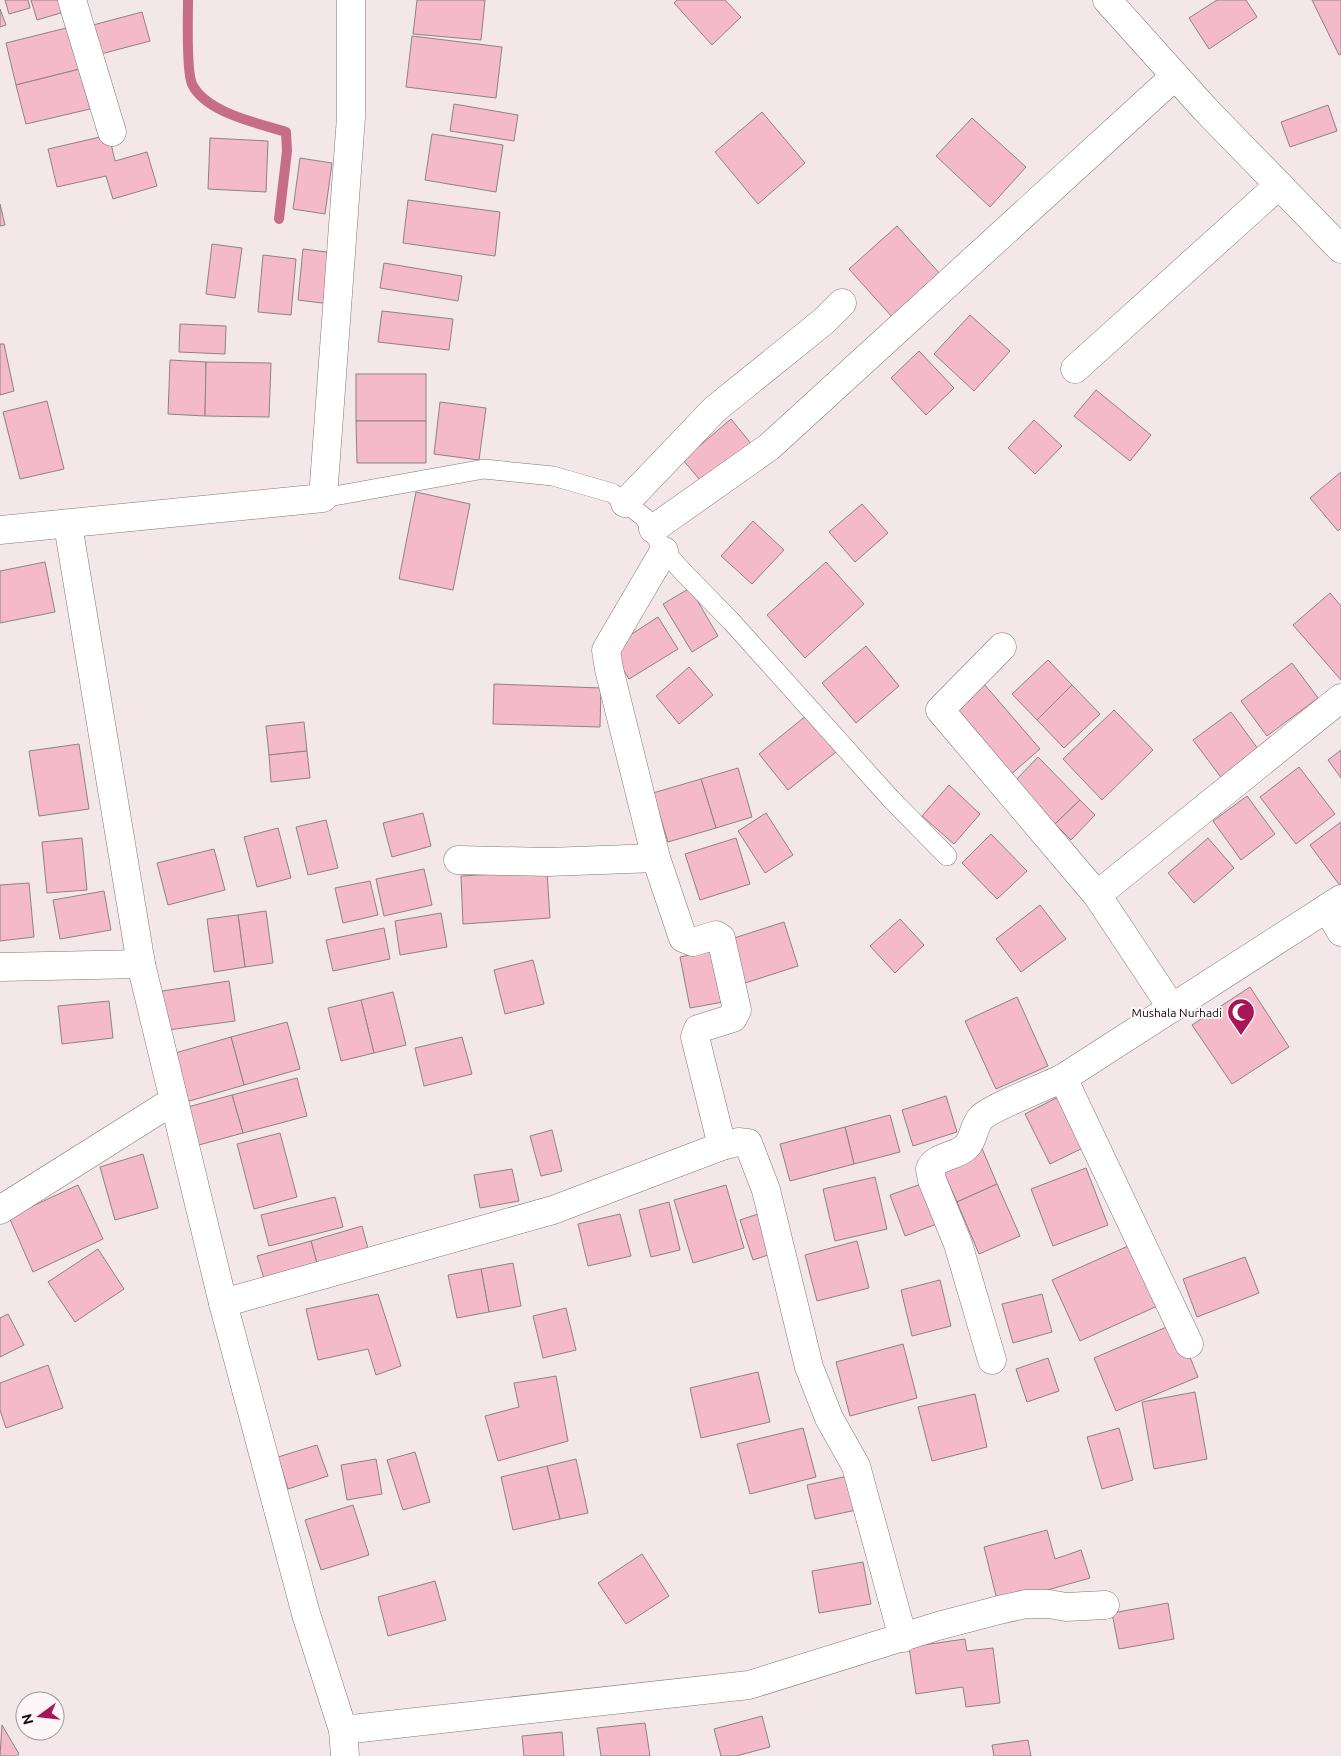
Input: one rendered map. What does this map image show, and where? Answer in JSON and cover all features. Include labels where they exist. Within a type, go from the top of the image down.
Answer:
[{"type":"street","points":[[72,0],[112,132]]},
{"type":"street","points":[[0,530],[68,525],[323,498],[351,116],[351,0]]},
{"type":"street","points":[[1107,0],[1175,76],[1341,249]]},
{"type":"street","points":[[722,1146],[695,1037],[698,1029],[733,1018],[737,1007],[721,938],[716,935],[693,942],[683,938],[656,858],[606,650],[658,540],[769,447],[1175,76]]},
{"type":"street","points":[[1075,369],[1279,185]]},
{"type":"street","points":[[625,503],[715,409],[824,321],[842,303]]},
{"type":"street","points":[[68,525],[140,964],[223,1304],[306,1614],[344,1743],[749,1685],[938,1626],[1026,1604],[1050,1604],[1066,1607],[1105,1605]]},
{"type":"street","points":[[1002,647],[940,710],[1097,895],[1172,1008]]},
{"type":"street","points":[[1097,895],[1341,698]]},
{"type":"street","points":[[458,860],[548,862],[656,858]]},
{"type":"street","points":[[992,1360],[958,1244],[932,1180],[930,1169],[935,1162],[966,1148],[981,1118],[989,1111],[1063,1078],[1334,904],[1341,932]]},
{"type":"street","points":[[0,967],[140,964]]},
{"type":"street","points":[[1063,1078],[1189,1344]]},
{"type":"street","points":[[0,1210],[173,1101]]},
{"type":"street","points":[[223,1304],[553,1210],[722,1146],[738,1142],[748,1142],[754,1152],[766,1190],[809,1367],[829,1418],[856,1466],[903,1638]]},
{"type":"lane","points":[[323,498],[484,469],[553,476],[612,493],[644,516],[658,540],[891,799],[947,856]]},
{"type":"building","points":[[5,0],[28,0],[30,8],[9,14]]},
{"type":"building","points":[[31,0],[60,0],[64,12],[37,20]]},
{"type":"building","points":[[417,0],[485,0],[481,40],[413,34]]},
{"type":"building","points":[[677,0],[725,0],[741,17],[712,45],[674,3]]},
{"type":"building","points":[[1217,0],[1246,0],[1257,17],[1209,49],[1189,18]]},
{"type":"building","points":[[1312,0],[1341,0],[1341,54],[1339,55]]},
{"type":"building","points":[[0,9],[6,25],[0,27]]},
{"type":"building","points":[[142,12],[150,41],[101,54],[93,25]]},
{"type":"building","points":[[70,27],[80,69],[16,85],[6,43]]},
{"type":"building","points":[[412,36],[502,47],[496,98],[406,87]]},
{"type":"building","points":[[80,69],[90,109],[26,124],[16,85]]},
{"type":"building","points":[[454,104],[518,115],[514,141],[450,131]]},
{"type":"building","points":[[1328,105],[1337,131],[1290,147],[1281,122]]},
{"type":"building","points":[[762,112],[805,163],[758,204],[715,152]]},
{"type":"building","points":[[972,118],[1026,167],[990,207],[936,156]]},
{"type":"building","points":[[432,134],[503,145],[496,192],[425,180]]},
{"type":"building","points":[[109,135],[115,161],[147,152],[157,186],[113,199],[106,176],[57,187],[48,149]]},
{"type":"building","points":[[210,138],[268,141],[266,192],[208,189]]},
{"type":"building","points":[[300,158],[332,163],[325,214],[293,209]]},
{"type":"building","points":[[408,200],[500,212],[495,256],[403,243]]},
{"type":"building","points":[[0,204],[5,225],[0,226]]},
{"type":"building","points":[[897,226],[941,275],[893,318],[849,269]]},
{"type":"building","points":[[212,244],[242,248],[235,298],[206,294]]},
{"type":"building","points":[[303,249],[335,253],[330,304],[298,300]]},
{"type":"building","points":[[263,255],[296,259],[291,315],[258,312]]},
{"type":"building","points":[[384,263],[462,276],[458,301],[380,288]]},
{"type":"building","points":[[382,311],[453,319],[449,350],[378,342]]},
{"type":"building","points":[[970,315],[1010,351],[974,391],[934,354]]},
{"type":"building","points":[[180,324],[226,326],[225,354],[179,352]]},
{"type":"building","points":[[0,344],[4,344],[14,391],[0,395]]},
{"type":"building","points":[[919,351],[954,388],[926,415],[891,378]]},
{"type":"building","points":[[170,360],[206,362],[205,416],[168,414]]},
{"type":"building","points":[[206,362],[271,363],[269,417],[205,416]]},
{"type":"building","points":[[356,374],[426,374],[426,421],[356,421]]},
{"type":"building","points":[[1096,390],[1151,435],[1130,461],[1074,416]]},
{"type":"building","points":[[47,401],[64,469],[20,479],[3,412]]},
{"type":"building","points":[[440,402],[486,408],[479,460],[434,454]]},
{"type":"building","points":[[731,419],[753,446],[706,487],[683,460]]},
{"type":"building","points":[[1034,420],[1062,446],[1035,474],[1008,448]]},
{"type":"building","points":[[356,421],[426,421],[426,463],[357,463]]},
{"type":"building","points":[[1341,472],[1341,528],[1338,531],[1310,498]]},
{"type":"building","points":[[416,492],[470,504],[453,590],[399,579]]},
{"type":"building","points":[[862,504],[888,533],[855,562],[829,532]]},
{"type":"building","points":[[753,521],[784,550],[752,584],[721,556]]},
{"type":"building","points":[[45,562],[55,612],[0,623],[0,571]]},
{"type":"building","points":[[826,562],[864,604],[805,658],[767,615]]},
{"type":"building","points":[[690,588],[718,636],[692,652],[663,604]]},
{"type":"building","points":[[1330,593],[1341,606],[1341,680],[1293,625]]},
{"type":"building","points":[[658,617],[678,649],[629,679],[610,648]]},
{"type":"building","points":[[866,646],[899,686],[856,723],[822,683]]},
{"type":"building","points":[[1048,660],[1072,685],[1037,720],[1012,694]]},
{"type":"building","points":[[1292,663],[1318,698],[1267,736],[1241,701]]},
{"type":"building","points":[[689,667],[713,695],[679,724],[656,696]]},
{"type":"building","points":[[494,684],[601,688],[600,727],[493,724]]},
{"type":"building","points":[[984,684],[1040,749],[1009,776],[953,712]]},
{"type":"building","points":[[1072,685],[1100,714],[1064,748],[1037,720]]},
{"type":"building","points":[[1114,710],[1153,750],[1102,800],[1063,759]]},
{"type":"building","points":[[1231,712],[1261,753],[1223,780],[1193,740]]},
{"type":"building","points":[[807,715],[836,752],[788,790],[759,754]]},
{"type":"building","points":[[304,722],[307,751],[269,755],[266,726]]},
{"type":"building","points":[[79,744],[89,809],[39,816],[29,751]]},
{"type":"building","points":[[1341,750],[1341,778],[1328,760]]},
{"type":"building","points":[[307,751],[310,778],[271,782],[269,755]]},
{"type":"building","points":[[1038,757],[1080,800],[1055,824],[1014,782]]},
{"type":"building","points":[[1299,767],[1335,814],[1296,844],[1260,797]]},
{"type":"building","points":[[738,768],[752,817],[716,828],[701,779]]},
{"type":"building","points":[[701,779],[716,828],[668,842],[653,793]]},
{"type":"building","points":[[949,785],[980,814],[954,844],[922,816]]},
{"type":"building","points":[[1247,796],[1275,834],[1241,860],[1213,821]]},
{"type":"building","points":[[1080,800],[1095,815],[1071,840],[1055,824]]},
{"type":"building","points":[[423,813],[431,846],[392,857],[383,823]]},
{"type":"building","points":[[766,813],[793,855],[765,873],[738,831]]},
{"type":"building","points":[[326,820],[338,868],[308,875],[296,827]]},
{"type":"building","points":[[1341,822],[1341,887],[1310,845]]},
{"type":"building","points":[[278,828],[291,878],[257,887],[244,837]]},
{"type":"building","points":[[991,834],[1027,871],[997,899],[962,863]]},
{"type":"building","points":[[82,838],[87,890],[47,893],[42,842]]},
{"type":"building","points":[[736,838],[750,884],[700,900],[685,854]]},
{"type":"building","points":[[1208,838],[1234,868],[1194,903],[1168,873]]},
{"type":"building","points":[[214,849],[225,890],[168,905],[157,863]]},
{"type":"building","points":[[424,869],[432,905],[384,916],[376,879]]},
{"type":"building","points":[[547,871],[550,918],[463,924],[461,876]]},
{"type":"building","points":[[370,881],[378,915],[343,923],[335,888]]},
{"type":"building","points":[[29,883],[34,937],[0,941],[0,885]]},
{"type":"building","points":[[104,891],[111,930],[60,939],[53,900]]},
{"type":"building","points":[[1040,905],[1066,939],[1021,972],[996,939]]},
{"type":"building","points":[[266,911],[273,963],[245,967],[238,915]]},
{"type":"building","points":[[441,913],[447,947],[400,955],[395,921]]},
{"type":"building","points":[[238,915],[245,967],[214,972],[207,919]]},
{"type":"building","points":[[900,919],[924,945],[895,973],[870,946]]},
{"type":"building","points":[[784,922],[798,966],[742,984],[728,940]]},
{"type":"building","points":[[384,928],[390,959],[333,971],[326,940]]},
{"type":"building","points":[[719,949],[729,1001],[690,1008],[680,957]]},
{"type":"building","points":[[533,960],[544,1004],[505,1014],[494,970]]},
{"type":"building","points":[[229,981],[235,1021],[168,1030],[162,991]]},
{"type":"building","name":"Mushala Nurhadi","points":[[1250,987],[1289,1047],[1232,1084],[1192,1025]]},
{"type":"building","points":[[393,992],[406,1045],[374,1053],[361,1000]]},
{"type":"building","points":[[1017,997],[1048,1066],[996,1089],[965,1021]]},
{"type":"building","points":[[361,1000],[374,1053],[341,1061],[328,1008]]},
{"type":"building","points":[[109,1001],[113,1038],[62,1044],[58,1006]]},
{"type":"building","points":[[287,1022],[300,1069],[244,1085],[231,1037]]},
{"type":"building","points":[[231,1037],[244,1085],[186,1102],[172,1054]]},
{"type":"building","points":[[462,1037],[472,1074],[424,1086],[415,1048]]},
{"type":"building","points":[[297,1078],[307,1116],[243,1133],[232,1095]]},
{"type":"building","points":[[1064,1094],[1089,1145],[1050,1164],[1025,1114]]},
{"type":"building","points":[[232,1095],[243,1133],[195,1146],[184,1108]]},
{"type":"building","points":[[946,1096],[957,1132],[913,1146],[902,1110]]},
{"type":"building","points":[[890,1115],[900,1152],[854,1164],[845,1127]]},
{"type":"building","points":[[845,1127],[854,1164],[790,1181],[780,1144]]},
{"type":"building","points":[[552,1130],[562,1171],[541,1176],[530,1136]]},
{"type":"building","points":[[280,1133],[297,1197],[254,1209],[237,1144]]},
{"type":"building","points":[[981,1146],[997,1184],[957,1202],[940,1164]]},
{"type":"building","points":[[143,1154],[158,1208],[115,1220],[100,1167]]},
{"type":"building","points":[[1086,1168],[1108,1225],[1053,1246],[1031,1189]]},
{"type":"building","points":[[512,1169],[519,1201],[480,1208],[474,1175]]},
{"type":"building","points":[[875,1177],[887,1229],[835,1241],[823,1189]]},
{"type":"building","points":[[927,1182],[942,1222],[905,1236],[890,1195]]},
{"type":"building","points":[[997,1184],[1020,1236],[979,1254],[957,1202]]},
{"type":"building","points":[[78,1185],[103,1239],[33,1272],[9,1217]]},
{"type":"building","points":[[726,1185],[744,1248],[693,1263],[674,1200]]},
{"type":"building","points":[[335,1197],[343,1227],[269,1246],[261,1215]]},
{"type":"building","points":[[669,1202],[680,1250],[651,1257],[639,1210]]},
{"type":"building","points":[[764,1212],[777,1252],[753,1260],[740,1220]]},
{"type":"building","points":[[620,1214],[631,1256],[588,1266],[578,1224]]},
{"type":"building","points":[[362,1226],[370,1256],[319,1271],[311,1241]]},
{"type":"building","points":[[311,1241],[319,1271],[266,1285],[257,1256]]},
{"type":"building","points":[[857,1241],[869,1288],[817,1301],[805,1255]]},
{"type":"building","points":[[1137,1242],[1164,1303],[1080,1341],[1052,1280]]},
{"type":"building","points":[[98,1249],[124,1289],[75,1322],[48,1282]]},
{"type":"building","points":[[1245,1257],[1259,1293],[1197,1317],[1183,1279]]},
{"type":"building","points":[[513,1263],[521,1306],[489,1312],[481,1269]]},
{"type":"building","points":[[481,1269],[489,1312],[457,1318],[448,1275]]},
{"type":"building","points":[[940,1280],[951,1326],[912,1336],[901,1290]]},
{"type":"building","points":[[378,1294],[401,1366],[376,1375],[368,1349],[318,1360],[306,1309]]},
{"type":"building","points":[[1042,1294],[1052,1332],[1013,1343],[1002,1304]]},
{"type":"building","points":[[566,1308],[576,1350],[543,1358],[533,1316]]},
{"type":"building","points":[[8,1314],[24,1345],[0,1357],[0,1318]]},
{"type":"building","points":[[1176,1323],[1198,1377],[1116,1411],[1094,1358]]},
{"type":"building","points":[[903,1344],[917,1398],[850,1416],[836,1362]]},
{"type":"building","points":[[1048,1358],[1059,1391],[1027,1402],[1016,1369]]},
{"type":"building","points":[[48,1365],[63,1408],[6,1428],[0,1410],[0,1383]]},
{"type":"building","points":[[758,1372],[770,1422],[701,1438],[690,1388]]},
{"type":"building","points":[[556,1376],[568,1441],[498,1461],[485,1416],[519,1407],[514,1383]]},
{"type":"building","points":[[1195,1392],[1207,1459],[1154,1469],[1142,1402]]},
{"type":"building","points":[[975,1394],[987,1447],[932,1461],[918,1407]]},
{"type":"building","points":[[803,1428],[816,1477],[750,1494],[737,1444]]},
{"type":"building","points":[[1119,1428],[1133,1480],[1102,1489],[1087,1437]]},
{"type":"building","points":[[317,1445],[328,1476],[288,1489],[278,1457]]},
{"type":"building","points":[[415,1452],[430,1502],[403,1510],[387,1460]]},
{"type":"building","points":[[376,1459],[382,1494],[347,1500],[341,1465]]},
{"type":"building","points":[[576,1459],[588,1513],[560,1519],[547,1466]]},
{"type":"building","points":[[547,1466],[560,1519],[513,1530],[501,1477]]},
{"type":"building","points":[[848,1476],[856,1510],[815,1519],[807,1485]]},
{"type":"building","points":[[353,1505],[369,1555],[321,1570],[305,1520]]},
{"type":"building","points":[[1047,1530],[1055,1559],[1081,1550],[1090,1578],[998,1604],[984,1547]]},
{"type":"building","points":[[642,1554],[669,1596],[626,1624],[598,1583]]},
{"type":"building","points":[[863,1562],[871,1604],[819,1613],[812,1571]]},
{"type":"building","points":[[435,1581],[446,1620],[388,1636],[378,1597]]},
{"type":"building","points":[[1168,1603],[1174,1639],[1119,1649],[1112,1613]]},
{"type":"building","points":[[965,1639],[967,1651],[993,1648],[1000,1703],[966,1707],[963,1687],[916,1694],[909,1647]]},
{"type":"building","points":[[762,1716],[770,1747],[736,1756],[721,1756],[714,1729]]},
{"type":"building","points":[[645,1723],[650,1756],[601,1756],[597,1728]]},
{"type":"building","points":[[2,1725],[19,1754],[17,1756],[0,1756]]},
{"type":"building","points":[[562,1732],[564,1756],[524,1756],[522,1736]]},
{"type":"building","points":[[1028,1740],[1031,1756],[994,1756],[992,1745]]},
{"type":"waterway","points":[[188,0],[190,77],[192,84],[199,94],[221,110],[234,116],[286,132],[287,151],[279,219]]},
{"type":"place","name":"Mushala Nurhadi","points":[[1241,1036]]}]
